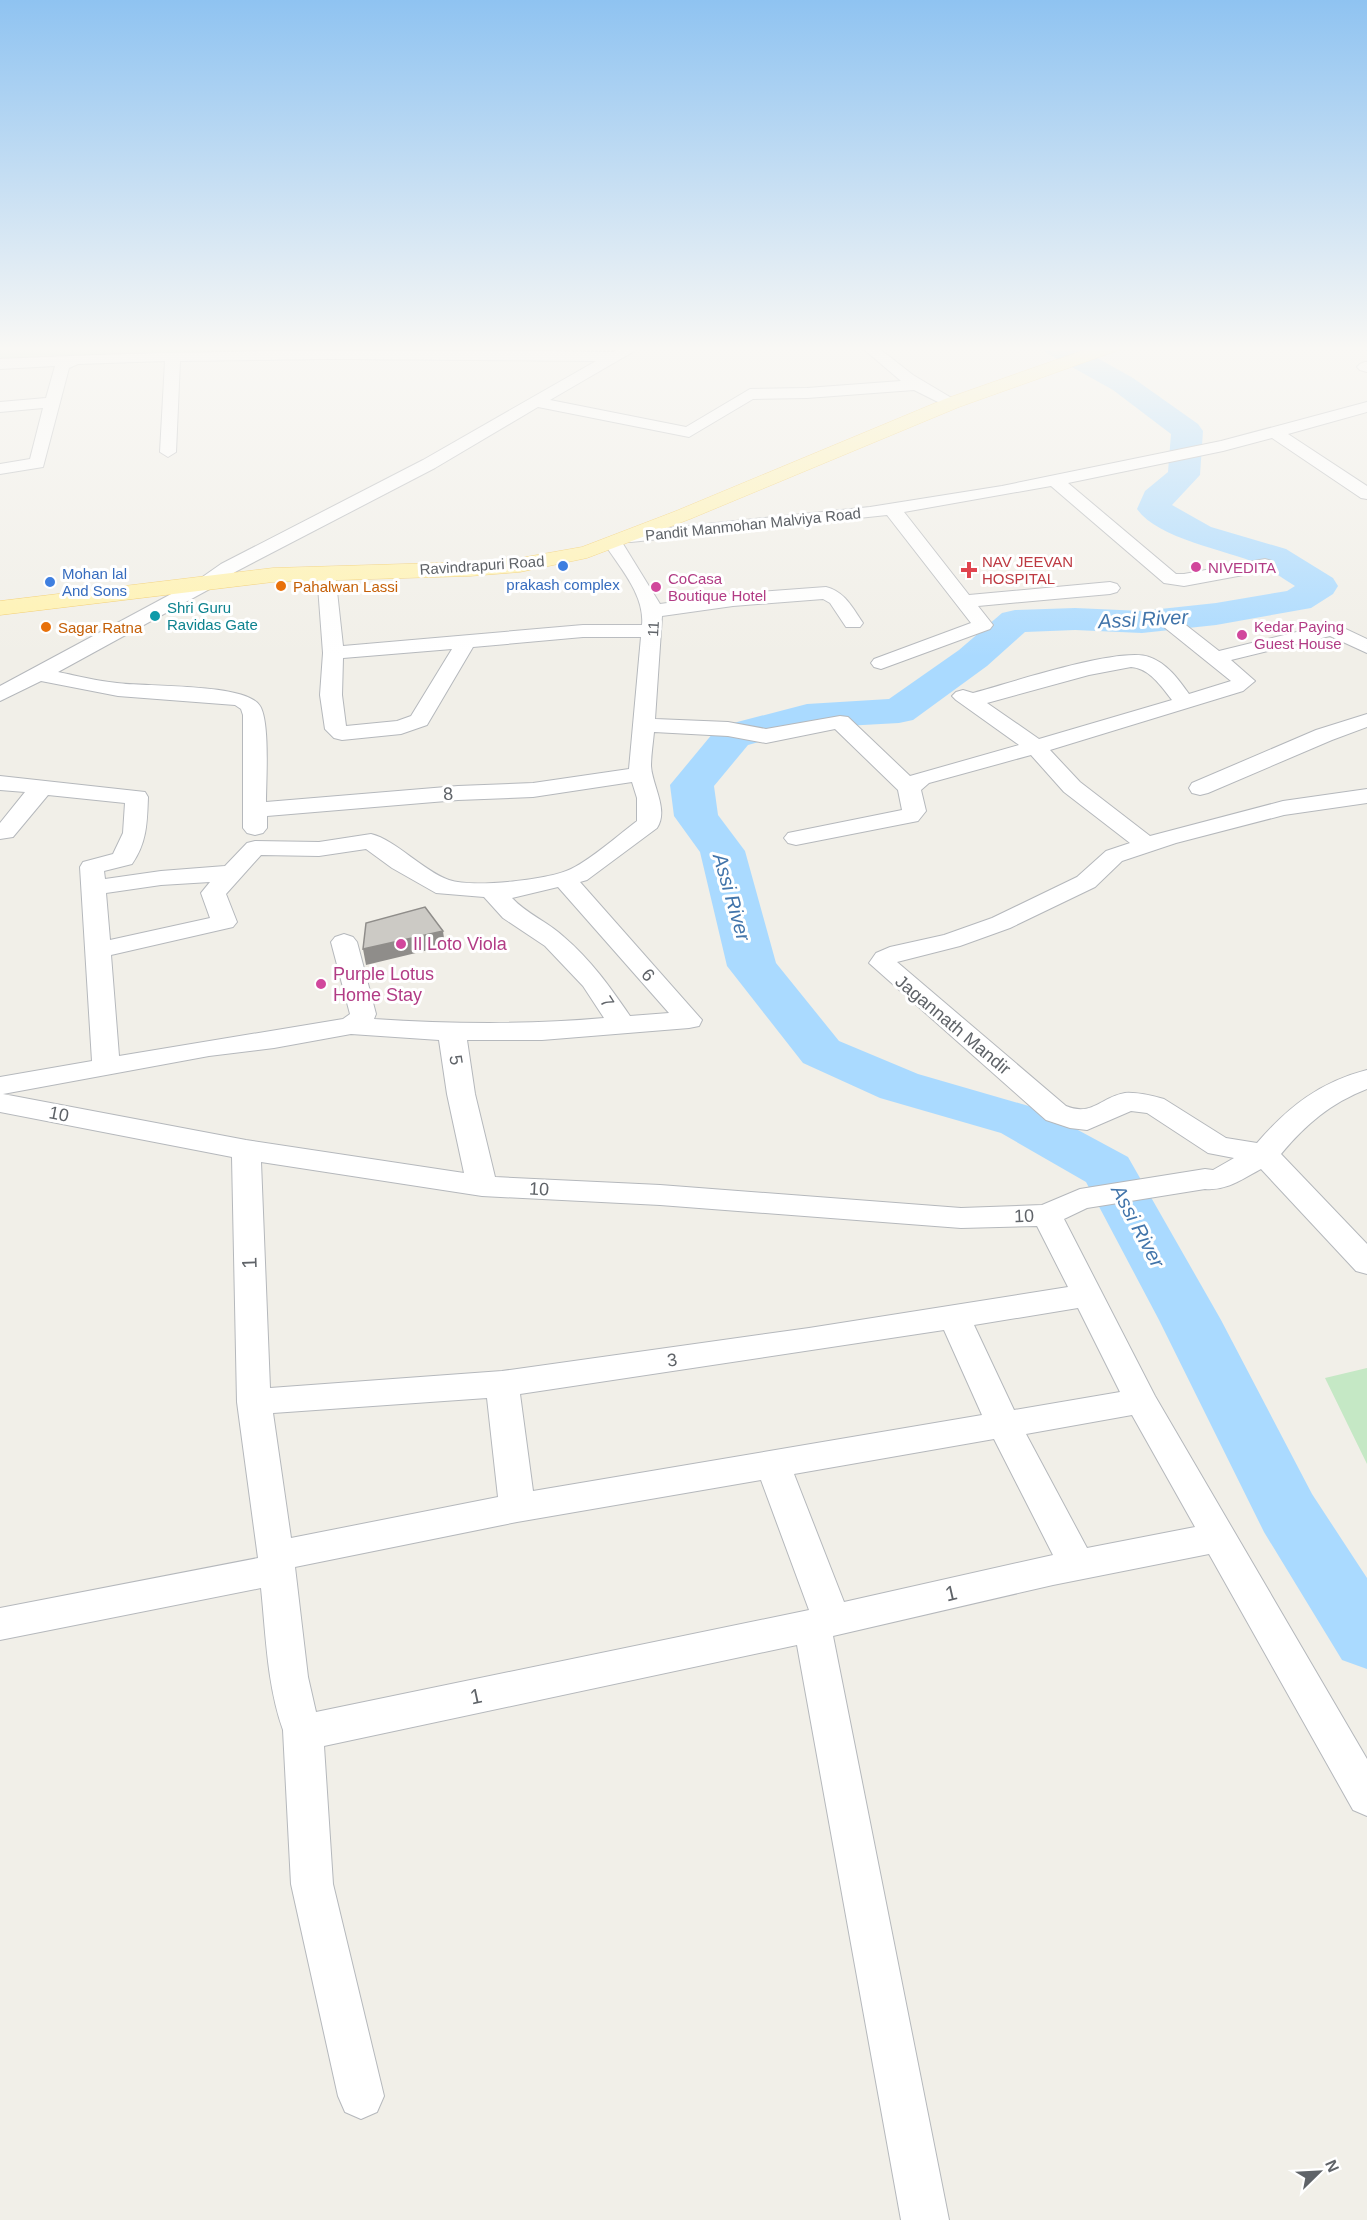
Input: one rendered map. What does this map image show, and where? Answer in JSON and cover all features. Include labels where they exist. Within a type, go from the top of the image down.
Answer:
[{"type":"main road","name":"Ravindrapuri Road","points":[[0,595],[228,568],[494,558],[568,546],[745,476],[799,450]]},
{"type":"main road","name":"Ravindrapuri Road","points":[[208,582],[326,573],[470,569],[520,565],[587,552],[622,540],[840,450]]},
{"type":"main road","points":[[0,608],[208,582]]},
{"type":"street","points":[[0,469],[38,463],[41,450]]},
{"type":"street","points":[[0,695],[208,582],[228,568],[454,450]]},
{"type":"street","name":"Pandit Manmohan Malviya Road","points":[[622,540],[892,508],[1054,480],[1207,450]]},
{"type":"street","points":[[1300,450],[1367,494]]},
{"type":"street","points":[[1054,480],[1171,579],[1184,580],[1265,565]]},
{"type":"street","points":[[881,663],[983,625],[892,508]]},
{"type":"street","name":"11","points":[[563,878],[578,875],[649,823],[648,798],[640,768],[653,621],[646,594],[622,540]]},
{"type":"street","points":[[326,573],[333,653],[331,695],[336,729],[342,734],[401,727],[418,720],[466,642]]},
{"type":"street","points":[[964,601],[1110,588]]},
{"type":"street","points":[[333,653],[583,631],[653,621],[734,600],[826,593],[837,599],[853,623]]},
{"type":"street","points":[[909,788],[921,778],[1036,747],[1236,687],[1245,681],[1166,619]]},
{"type":"street","points":[[1215,658],[1334,629],[1367,646]]},
{"type":"street","points":[[1147,845],[1072,787],[1036,747],[967,698],[1113,662],[1140,660],[1165,677],[1185,702]]},
{"type":"street","points":[[37,674],[118,690],[218,696],[241,700],[249,706],[254,715],[255,849]]},
{"type":"street","points":[[1200,788],[1324,735],[1367,720]]},
{"type":"street","points":[[643,725],[728,729],[766,736],[840,722],[909,788],[914,811],[910,816],[796,838]]},
{"type":"street","name":"8","points":[[255,810],[458,793],[533,790],[641,774]]},
{"type":"street","points":[[0,783],[137,797],[135,832],[123,859],[92,867],[106,1066]]},
{"type":"street","points":[[0,832],[5,832],[42,788]]},
{"type":"street","name":"Jagannath Mandir","points":[[1264,1154],[1218,1146],[1154,1105],[1143,1102],[1127,1102],[1087,1121],[1070,1119],[1056,1113],[882,963],[885,958],[899,952],[951,940],[1001,923],[1086,882],[1113,856],[1283,808],[1367,796]]},
{"type":"street","points":[[99,950],[224,922],[213,893],[255,849],[319,849],[371,842],[401,863],[445,888],[509,891],[563,878]]},
{"type":"street","points":[[93,888],[161,878],[230,873]]},
{"type":"street","name":"6","points":[[563,878],[689,1020],[622,1025]]},
{"type":"street","name":"7","points":[[492,891],[512,913],[554,941],[585,973],[622,1025]]},
{"type":"street","points":[[344,942],[363,1014],[360,1022],[351,1026]]},
{"type":"street","name":"7","points":[[452,1032],[542,1032],[622,1025]]},
{"type":"street","name":"5","points":[[0,1086],[106,1066],[351,1026],[452,1032],[461,1094],[482,1186]]},
{"type":"street","name":"10","points":[[0,1103],[246,1150],[482,1186],[660,1195],[961,1218],[1047,1215],[1080,1198],[1205,1179],[1218,1180],[1264,1154],[1289,1125],[1331,1094],[1367,1079]]},
{"type":"street","name":"1","points":[[246,1150],[254,1402],[277,1563],[290,1677],[296,1711],[303,1730],[317,1730],[822,1623],[1077,1565],[1220,1537]]},
{"type":"street","points":[[1264,1154],[1367,1263]]},
{"type":"street","points":[[1047,1215],[1142,1401],[1367,1797]]},
{"type":"street","name":"3","points":[[254,1402],[502,1384],[809,1340],[1088,1295]]},
{"type":"street","points":[[954,1316],[1004,1425],[1077,1565]]},
{"type":"street","points":[[502,1384],[517,1508]]},
{"type":"street","points":[[0,1624],[517,1508],[1142,1401]]},
{"type":"street","points":[[773,1464],[822,1623],[925,2220]]},
{"type":"street","points":[[303,1730],[312,1884],[361,2096]]},
{"type":"green space","points":[[1367,1368],[1367,1464],[1325,1378]]},
{"type":"building","points":[[425,907],[443,931],[363,949],[366,923]]},
{"type":"waterway","name":"Assi River","points":[[1186,450],[1184,475],[1157,498],[1154,509],[1199,534],[1273,557],[1320,586],[1298,600],[1216,614],[1142,622],[1075,619],[1015,621],[973,658],[899,711],[807,716],[733,736],[692,785],[696,816],[722,851],[752,966],[821,1052],[899,1086],[1020,1121],[1108,1170],[1190,1320],[1288,1513],[1367,1638]]},
{"type":"place","name":"prakash complex","points":[[563,566]]},
{"type":"place","name":"NIVEDITA","points":[[1196,567]]},
{"type":"place","name":"NAV JEEVAN HOSPITAL","points":[[969,570]]},
{"type":"place","name":"Mohan lal And Sons","points":[[50,582]]},
{"type":"place","name":"Pahalwan Lassi","points":[[281,586]]},
{"type":"place","name":"CoCasa Boutique Hotel","points":[[656,587]]},
{"type":"place","name":"Shri Guru Ravidas Gate","points":[[155,616]]},
{"type":"place","name":"Sagar Ratna","points":[[46,627]]},
{"type":"place","name":"Kedar Paying Guest House","points":[[1242,635]]},
{"type":"place","name":"Il Loto Viola","points":[[401,944]]},
{"type":"place","name":"Purple Lotus Home Stay","points":[[321,984]]}]
